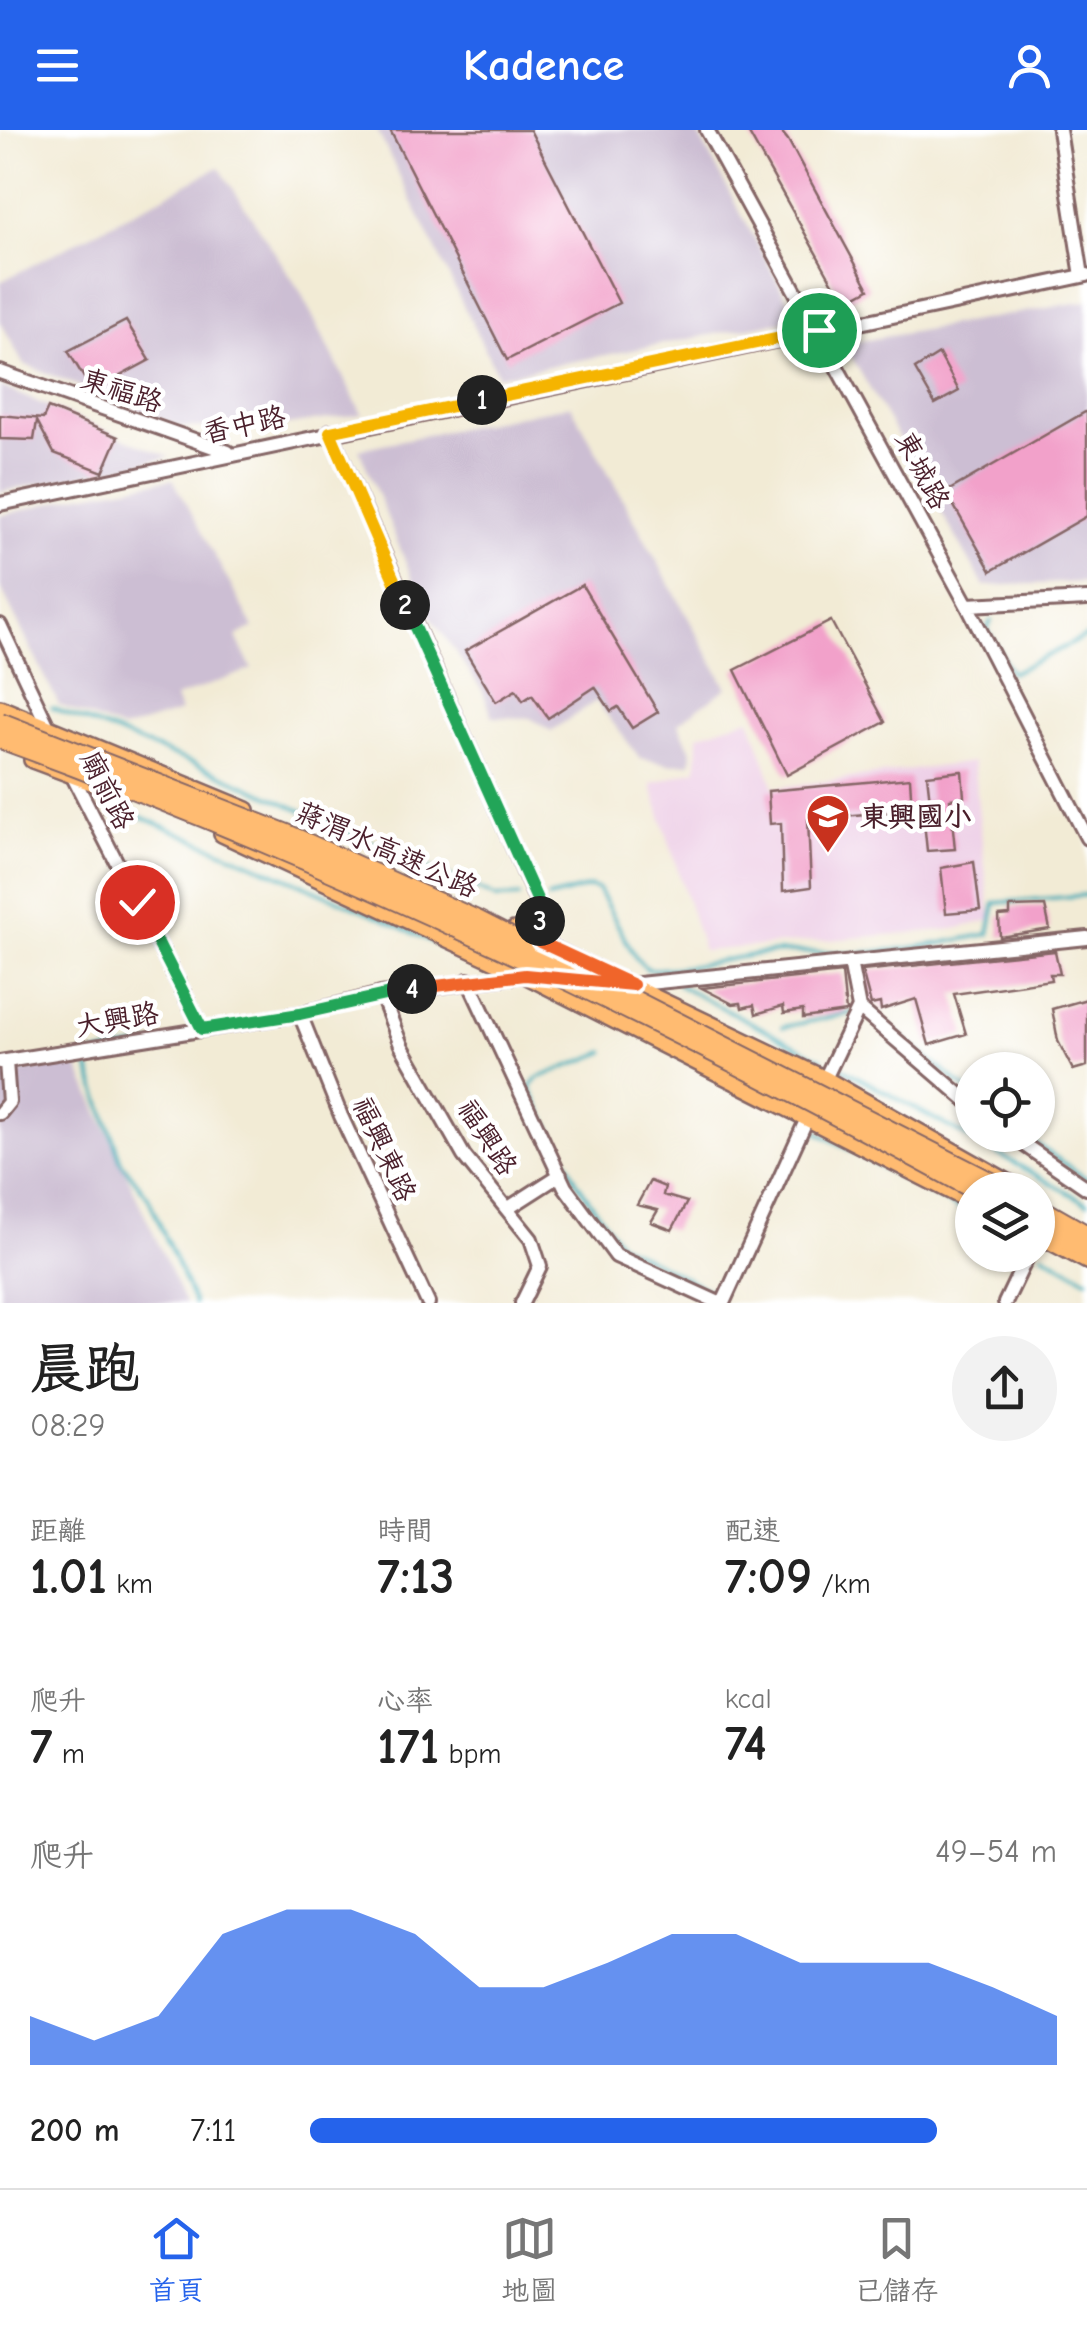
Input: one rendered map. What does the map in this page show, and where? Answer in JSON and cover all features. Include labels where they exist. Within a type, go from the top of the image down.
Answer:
[{"type":"highway","name":"蔣渭水高速公路","points":[[0,722],[287,834],[478,920],[971,1172]]},
{"type":"highway","name":"蔣渭水高速公路","points":[[0,739],[170,800],[522,957],[955,1180]]},
{"type":"highway","points":[[1055,1217],[1087,1235]]},
{"type":"highway","points":[[1055,1233],[1087,1250]]},
{"type":"main road","points":[[0,708],[174,778],[439,894],[825,1080],[990,1172]]},
{"type":"main road","points":[[0,747],[174,812],[421,926],[955,1193]]},
{"type":"main road","points":[[421,926],[415,904],[439,894]]},
{"type":"main road","points":[[708,1068],[722,1066],[731,1057],[728,1032]]},
{"type":"main road","points":[[1055,1208],[1087,1226]]},
{"type":"main road","points":[[1055,1245],[1087,1261]]},
{"type":"street","name":"東城路","points":[[708,130],[967,606],[1087,838]]},
{"type":"street","points":[[1059,130],[1084,275]]},
{"type":"street","name":"香中路","points":[[0,504],[230,452],[1084,275]]},
{"type":"street","name":"東福路","points":[[0,372],[230,452]]},
{"type":"street","points":[[330,432],[540,906],[540,942]]},
{"type":"street","points":[[967,606],[1087,599]]},
{"type":"street","name":"廟前路","points":[[0,625],[72,776],[202,1029]]},
{"type":"street","points":[[468,980],[560,1174],[616,1256],[721,1303],[859,1008],[850,962],[1087,938]]},
{"type":"street","name":"大興路","points":[[3,1062],[300,1014],[381,994],[468,980],[525,975],[633,985],[850,962]]},
{"type":"street","name":"福興路","points":[[381,994],[401,1044],[464,1156],[531,1238],[540,1266],[522,1303]]},
{"type":"street","points":[[859,1008],[955,1090]]},
{"type":"street","name":"福興東路","points":[[300,1014],[341,1116],[428,1303]]},
{"type":"street","points":[[0,1113],[9,1102],[3,1062]]},
{"type":"street","points":[[1035,1152],[1087,1188]]},
{"type":"street","points":[[507,1209],[560,1174]]},
{"type":"street","points":[[1005,1303],[1020,1272]]},
{"type":"shaded area","points":[[377,130],[696,130],[792,308],[787,320],[498,376]]},
{"type":"shaded area","points":[[219,167],[300,291],[362,414],[261,429],[181,427],[23,364],[0,321],[0,282]]},
{"type":"shaded area","points":[[1087,301],[1087,582],[984,586],[844,344]]},
{"type":"shaded area","points":[[0,386],[16,393],[170,457],[0,492]]},
{"type":"shaded area","points":[[571,405],[727,688],[678,723],[692,752],[691,763],[669,764],[640,758],[596,701],[551,731],[530,718],[493,717],[482,690],[424,607],[359,449]]},
{"type":"shaded area","points":[[173,479],[254,628],[236,637],[252,669],[175,698],[180,712],[123,730],[59,705],[0,587],[0,516],[81,495]]},
{"type":"shaded area","name":"東興國小","points":[[750,718],[774,788],[973,762],[991,920],[955,929],[703,951],[651,784],[697,769],[698,735]]},
{"type":"shaded area","points":[[76,1062],[185,1303],[0,1303],[0,1075]]},
{"type":"building","points":[[390,130],[530,130],[619,303],[507,360]]},
{"type":"building","points":[[747,130],[780,130],[788,140],[869,289],[844,303]]},
{"type":"building","points":[[126,321],[150,360],[92,391],[68,351]]},
{"type":"building","points":[[939,354],[959,391],[935,404],[915,369]]},
{"type":"building","points":[[48,408],[118,437],[103,472],[54,453],[37,421],[34,440],[0,439],[0,415],[43,419]]},
{"type":"building","points":[[1087,411],[1087,516],[991,571],[946,492]]},
{"type":"building","points":[[582,585],[658,712],[632,728],[618,707],[611,711],[595,687],[548,718],[532,695],[523,701],[516,690],[496,702],[465,651]]},
{"type":"building","points":[[831,621],[885,722],[787,775],[735,670]]},
{"type":"building","points":[[962,771],[964,797],[950,799],[955,849],[927,851],[922,802],[930,801],[927,775]]},
{"type":"building","points":[[910,778],[912,810],[808,819],[811,887],[783,891],[781,823],[770,824],[768,791]]},
{"type":"building","points":[[974,862],[980,910],[946,913],[941,868]]},
{"type":"building","points":[[1045,906],[1050,929],[1000,937],[999,916],[1010,915],[1010,907]]},
{"type":"building","points":[[1055,951],[1060,974],[1050,974],[1051,980],[954,994],[966,1034],[929,1045],[916,999],[881,1010],[880,1003],[871,1005],[862,971]]},
{"type":"building","points":[[842,973],[846,1012],[803,1018],[803,1010],[784,1013],[783,1006],[756,1014],[754,1005],[742,1008],[741,1003],[733,1004],[702,988]]},
{"type":"building","points":[[1087,999],[1087,1066],[1073,1070],[1058,1041],[1052,1009]]},
{"type":"building","points":[[650,1181],[665,1187],[663,1195],[687,1202],[672,1230],[651,1222],[658,1210],[637,1205]]},
{"type":"waterway","points":[[991,621],[987,629],[1011,673],[1087,636]]},
{"type":"waterway","points":[[52,708],[206,768],[497,898],[519,897]]},
{"type":"waterway","points":[[94,797],[379,917],[480,965]]},
{"type":"waterway","points":[[548,898],[590,887],[598,889],[636,958],[647,969],[663,969],[768,953],[860,953],[942,943],[989,934],[995,903],[1087,895]]},
{"type":"waterway","points":[[678,985],[822,1059]]},
{"type":"waterway","points":[[783,1027],[852,1013]]},
{"type":"waterway","points":[[876,1016],[955,1080]]},
{"type":"waterway","points":[[21,1067],[170,1041]]},
{"type":"waterway","points":[[605,1052],[538,1078],[530,1088],[577,1182],[619,1243],[716,1294]]},
{"type":"waterway","points":[[85,1056],[121,1162],[148,1197],[194,1303]]},
{"type":"waterway","points":[[842,1068],[1087,1203]]},
{"type":"waterway","points":[[815,1131],[955,1207]]},
{"type":"waterway","points":[[1048,1152],[1087,1179]]},
{"type":"waterway","points":[[1055,1261],[1087,1279]]},
{"type":"place","name":"東興國小","points":[[828,854]]},
{"type":"route","points":[[137,902],[202,1029],[300,1014],[381,994],[468,980],[525,975],[633,985],[540,942],[540,906],[330,432],[819,330]]}]
